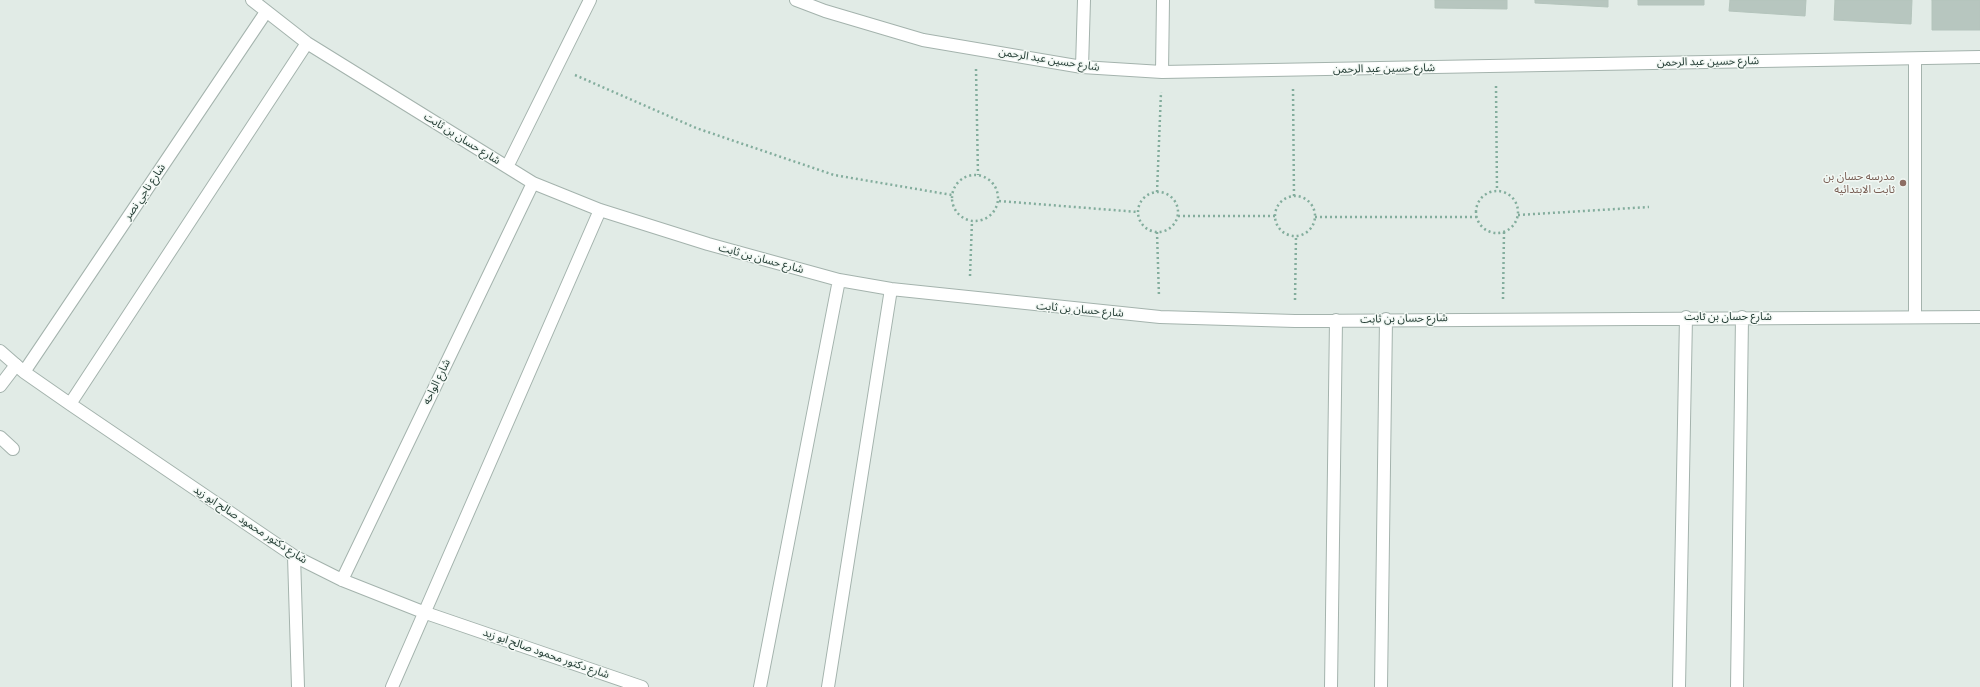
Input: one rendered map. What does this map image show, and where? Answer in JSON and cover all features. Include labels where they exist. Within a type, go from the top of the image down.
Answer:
[{"type":"street","name":"شارع حسان بن ثابت","points":[[252,0],[307,43],[532,183],[600,210],[708,244],[839,280],[891,289],[1160,318],[1295,321],[1686,317],[1980,317]]},
{"type":"street","points":[[507,167],[590,0]]},
{"type":"street","name":"شارع حسين عبد الرحمن","points":[[796,0],[825,11],[923,40],[1082,67],[1162,72],[1293,71],[1980,57]]},
{"type":"street","points":[[1082,67],[1084,0]]},
{"type":"street","points":[[1162,72],[1163,0]]},
{"type":"street","name":"شارع ناجي نصر","points":[[0,386],[20,369],[266,12]]},
{"type":"street","points":[[70,404],[307,43]]},
{"type":"street","points":[[1915,59],[1915,317]]},
{"type":"street","name":"شارع الواحه","points":[[342,580],[532,183]]},
{"type":"street","points":[[392,687],[423,612],[600,210]]},
{"type":"street","points":[[760,687],[839,280]]},
{"type":"street","points":[[828,687],[891,289]]},
{"type":"street","points":[[1679,687],[1686,317]]},
{"type":"street","points":[[1738,687],[1742,317]]},
{"type":"street","points":[[1382,687],[1386,319]]},
{"type":"street","points":[[1331,687],[1336,320]]},
{"type":"street","name":"شارع دكتور محمود صالح ابو زيد","points":[[0,351],[20,369],[70,404],[294,556],[342,580],[423,612],[642,687]]},
{"type":"street","points":[[0,437],[13,449]]},
{"type":"street","points":[[294,556],[298,687]]},
{"type":"path","points":[[976,49],[978,175]]},
{"type":"path","points":[[1496,66],[1497,191]]},
{"type":"path","points":[[557,67],[696,128],[834,175],[952,196]]},
{"type":"path","points":[[1293,71],[1294,197]]},
{"type":"path","points":[[1157,192],[1162,72]]},
{"type":"path","points":[[978,175],[987,178],[994,184],[998,192],[999,201],[996,210],[990,216],[982,221],[972,221],[964,218],[957,212],[952,204],[952,196],[955,187],[961,180],[969,176],[978,175]]},
{"type":"path","points":[[1497,191],[1506,193],[1513,198],[1517,207],[1518,215],[1511,228],[1504,232],[1493,233],[1483,228],[1477,217],[1476,208],[1480,200],[1488,193],[1497,191]]},
{"type":"path","points":[[1157,192],[1165,192],[1171,196],[1176,202],[1178,216],[1174,225],[1166,230],[1156,232],[1143,226],[1138,212],[1139,204],[1143,198],[1150,193],[1157,192]]},
{"type":"path","points":[[1294,197],[1302,198],[1308,202],[1313,209],[1315,217],[1309,230],[1303,235],[1296,236],[1288,235],[1280,230],[1276,224],[1275,216],[1276,208],[1281,202],[1286,198],[1294,197]]},
{"type":"path","points":[[999,201],[1138,212]]},
{"type":"path","points":[[1518,215],[1649,208]]},
{"type":"path","points":[[1178,216],[1275,216]]},
{"type":"path","points":[[1315,217],[1477,217]]},
{"type":"path","points":[[968,298],[972,221]]},
{"type":"path","points":[[1156,232],[1160,318]]},
{"type":"path","points":[[1503,319],[1504,232]]},
{"type":"path","points":[[1295,321],[1296,236]]},
{"type":"building","points":[[1435,0],[1507,0],[1507,9],[1435,8]]},
{"type":"building","points":[[1535,0],[1608,0],[1608,7],[1535,3]]},
{"type":"building","points":[[1638,0],[1704,0],[1704,5],[1638,5]]},
{"type":"building","points":[[1730,0],[1806,0],[1805,16],[1729,11]]},
{"type":"building","points":[[1835,0],[1912,0],[1911,24],[1834,20]]},
{"type":"building","points":[[1932,0],[1980,0],[1980,30],[1932,30]]},
{"type":"place","name":"مدرسه حسان بن ثابت الابتدائيه","points":[[1903,183]]}]
